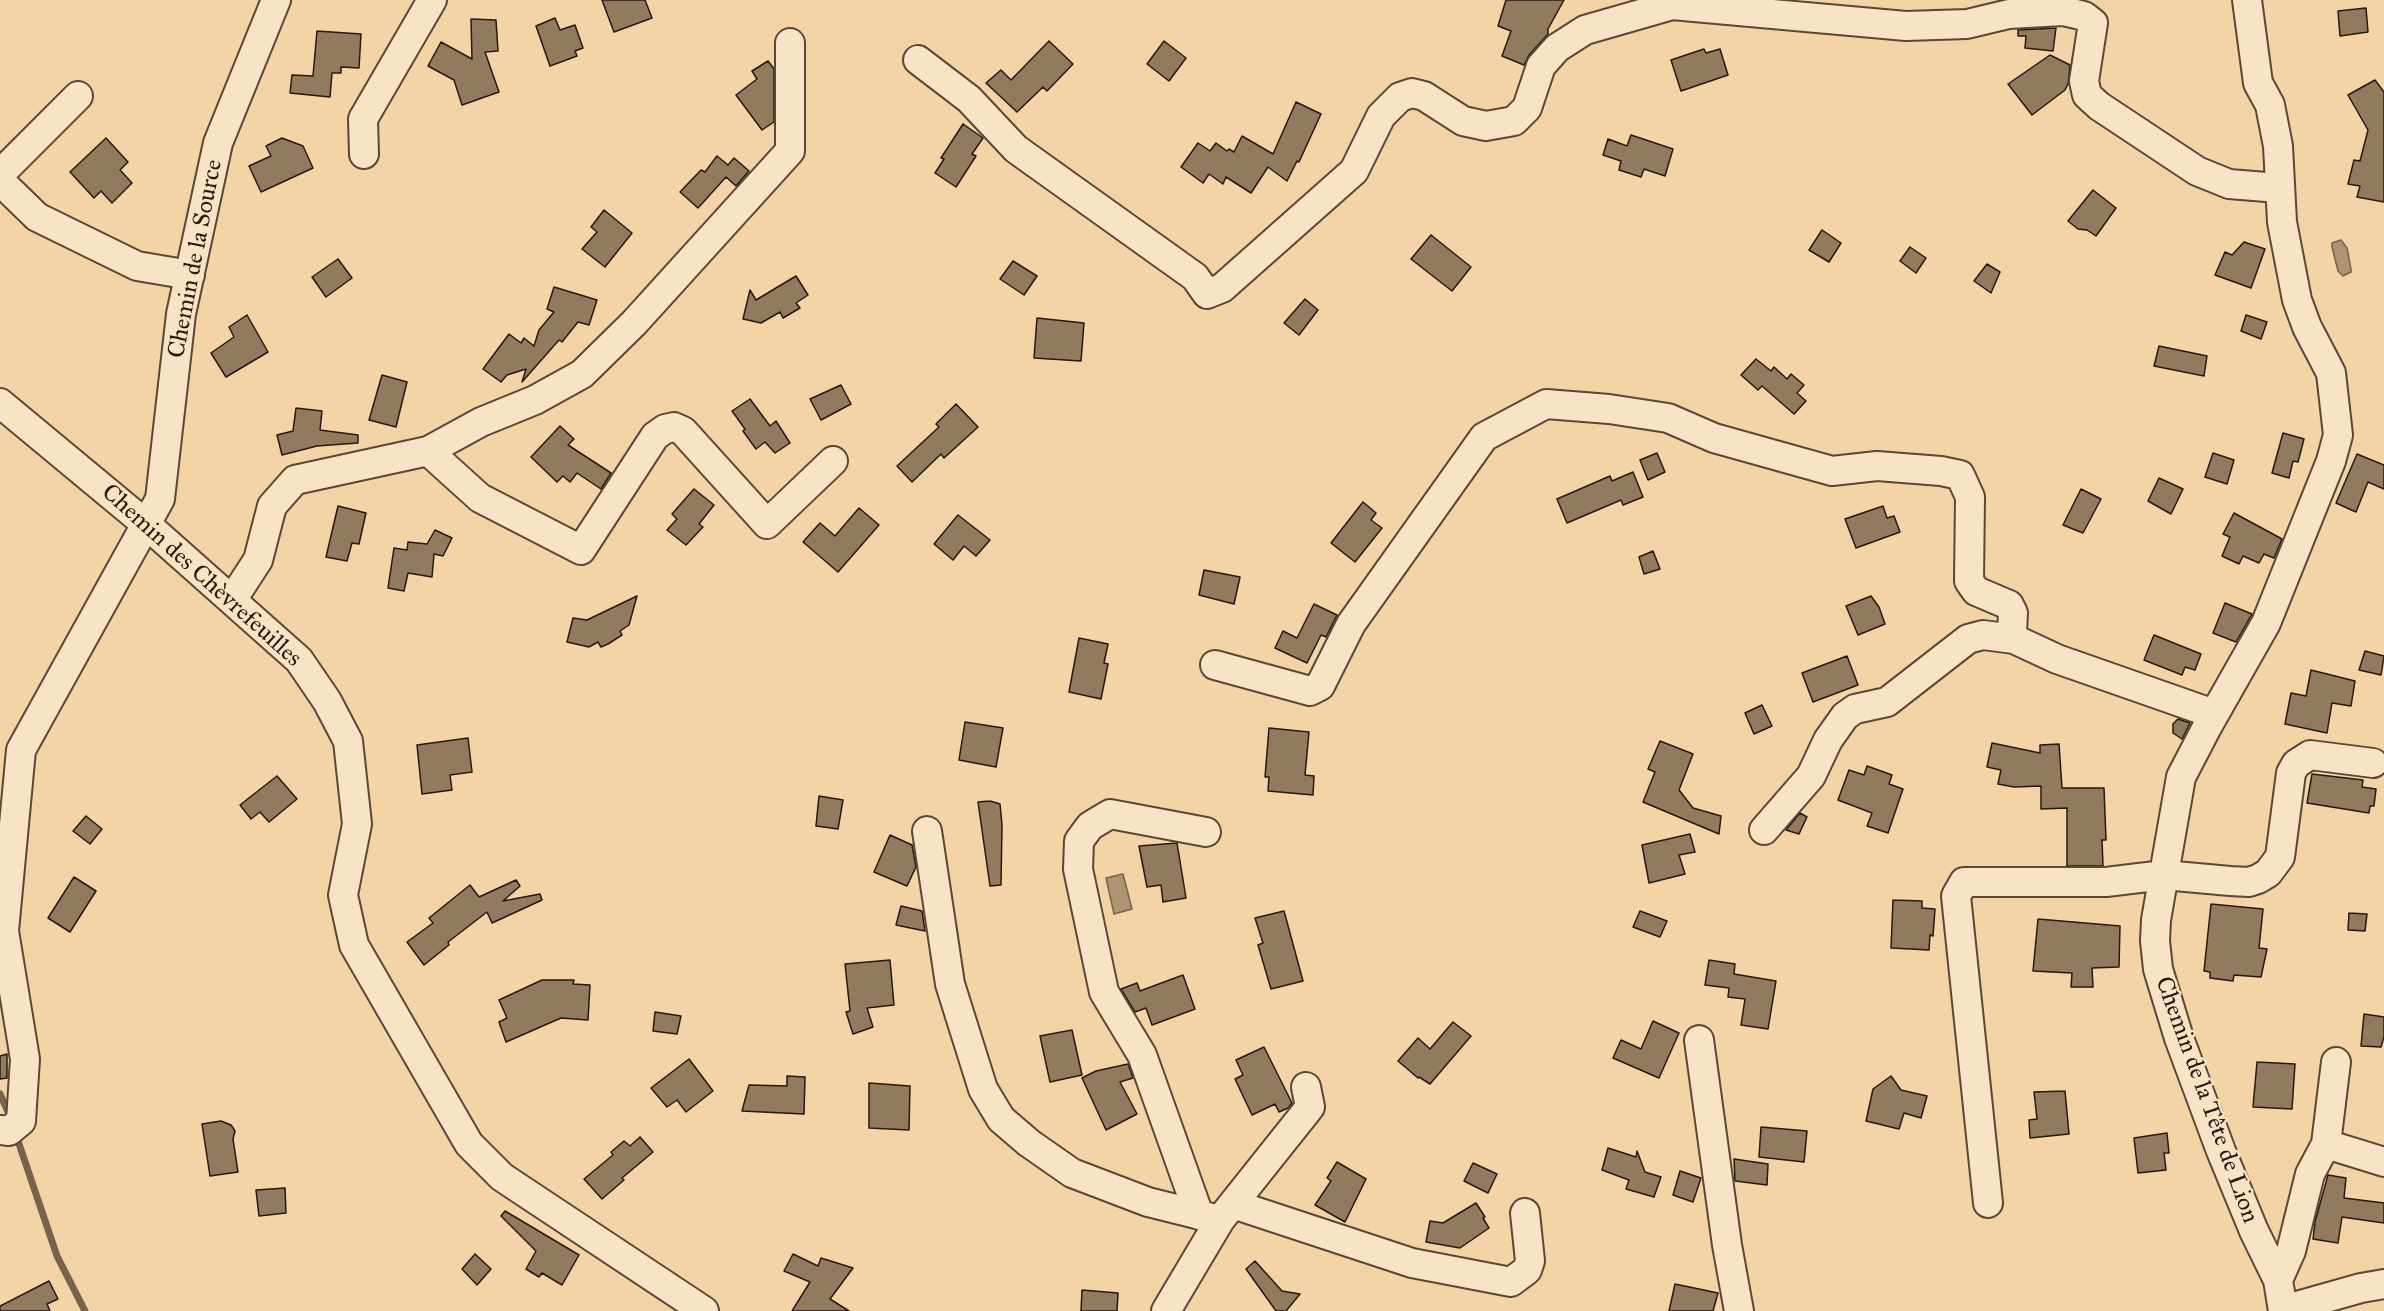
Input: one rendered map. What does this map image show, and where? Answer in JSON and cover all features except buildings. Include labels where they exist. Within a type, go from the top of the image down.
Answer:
[{"type":"street","name":"Chemin de la Source","points":[[10,1128],[25,1059],[4,931],[21,750],[160,500],[181,314],[218,143],[276,0]]},
{"type":"street","points":[[364,154],[363,119],[432,0]]},
{"type":"street","points":[[1976,0],[2009,14]]},
{"type":"street","name":"Chemin de la Tête de Lion","points":[[2247,0],[2258,83],[2270,105],[2278,146],[2282,222],[2297,300],[2307,327],[2331,373],[2338,435],[2331,461],[2266,623],[2181,777],[2156,920],[2158,969],[2179,1038],[2221,1151],[2254,1231],[2278,1280],[2283,1310]]},
{"type":"street","points":[[918,60],[969,99],[1016,149],[1196,276],[1208,294],[1222,288],[1354,171],[1381,116],[1400,97],[1413,93],[1424,96],[1463,121],[1486,126],[1515,121],[1527,108],[1542,66],[1557,48],[1585,30],[1672,5],[1906,26],[1967,24],[2009,14],[2063,11],[2084,16],[2093,23],[2084,81],[2087,94],[2099,106],[2197,171],[2229,184],[2279,188]]},
{"type":"street","points":[[232,600],[258,560],[272,507],[295,480],[428,451],[481,422],[536,400],[582,374],[634,323],[789,151],[790,43]]},
{"type":"street","points":[[0,174],[78,96]]},
{"type":"street","points":[[0,181],[37,218],[137,266],[190,275]]},
{"type":"street","name":"Chemin des Chèvrefeuilles","points":[[0,403],[147,525],[299,660],[327,701],[348,741],[357,824],[343,895],[354,945],[469,1144],[502,1177],[704,1311]]},
{"type":"street","points":[[1215,665],[1310,691],[1320,686],[1351,624],[1484,437],[1546,404],[1609,409],[1668,418],[1714,438],[1832,471],[1876,466],[1941,471],[1960,475],[1970,497],[1969,581],[1976,591],[2009,605],[2013,613],[2014,639]]},
{"type":"street","points":[[428,451],[480,498],[581,549],[655,436],[665,429],[675,427],[683,431],[767,524],[833,461]]},
{"type":"street","points":[[1764,830],[1811,776],[1828,740],[1845,716],[1855,709],[1887,702],[1968,639],[1983,635],[2014,639],[2057,658],[2214,714]]},
{"type":"street","points":[[1988,1203],[1956,896],[1964,882],[2106,882],[2164,875],[2248,882],[2268,873],[2280,857],[2292,773],[2296,764],[2310,755],[2373,762]]},
{"type":"street","points":[[1206,832],[1110,814],[1090,826],[1079,841],[1078,868],[1104,992],[1142,1055],[1217,1213]]},
{"type":"street","points":[[927,831],[950,984],[983,1089],[1001,1119],[1029,1143],[1072,1173],[1148,1202],[1217,1213],[1412,1263],[1511,1282],[1527,1270],[1530,1261],[1525,1213]]},
{"type":"street","points":[[1699,1040],[1727,1245],[1739,1311]]},
{"type":"street","points":[[2278,1280],[2291,1251],[2310,1174],[2326,1144],[2336,1062]]},
{"type":"street","points":[[1166,1311],[1217,1213],[1310,1107],[1306,1087]]},
{"type":"street","points":[[2326,1144],[2384,1162]]},
{"type":"street","points":[[2283,1310],[2361,1288],[2384,1284]]},
{"type":"shaded area","points":[[2341,240],[2347,248],[2351,269],[2351,272],[2343,276],[2338,271],[2332,247],[2332,243]]},
{"type":"shaded area","points":[[1123,874],[1132,909],[1114,914],[1106,878]]},
{"type":"waterway","points":[[0,1094],[10,1116]]},
{"type":"waterway","points":[[16,1135],[57,1256],[85,1311]]}]
